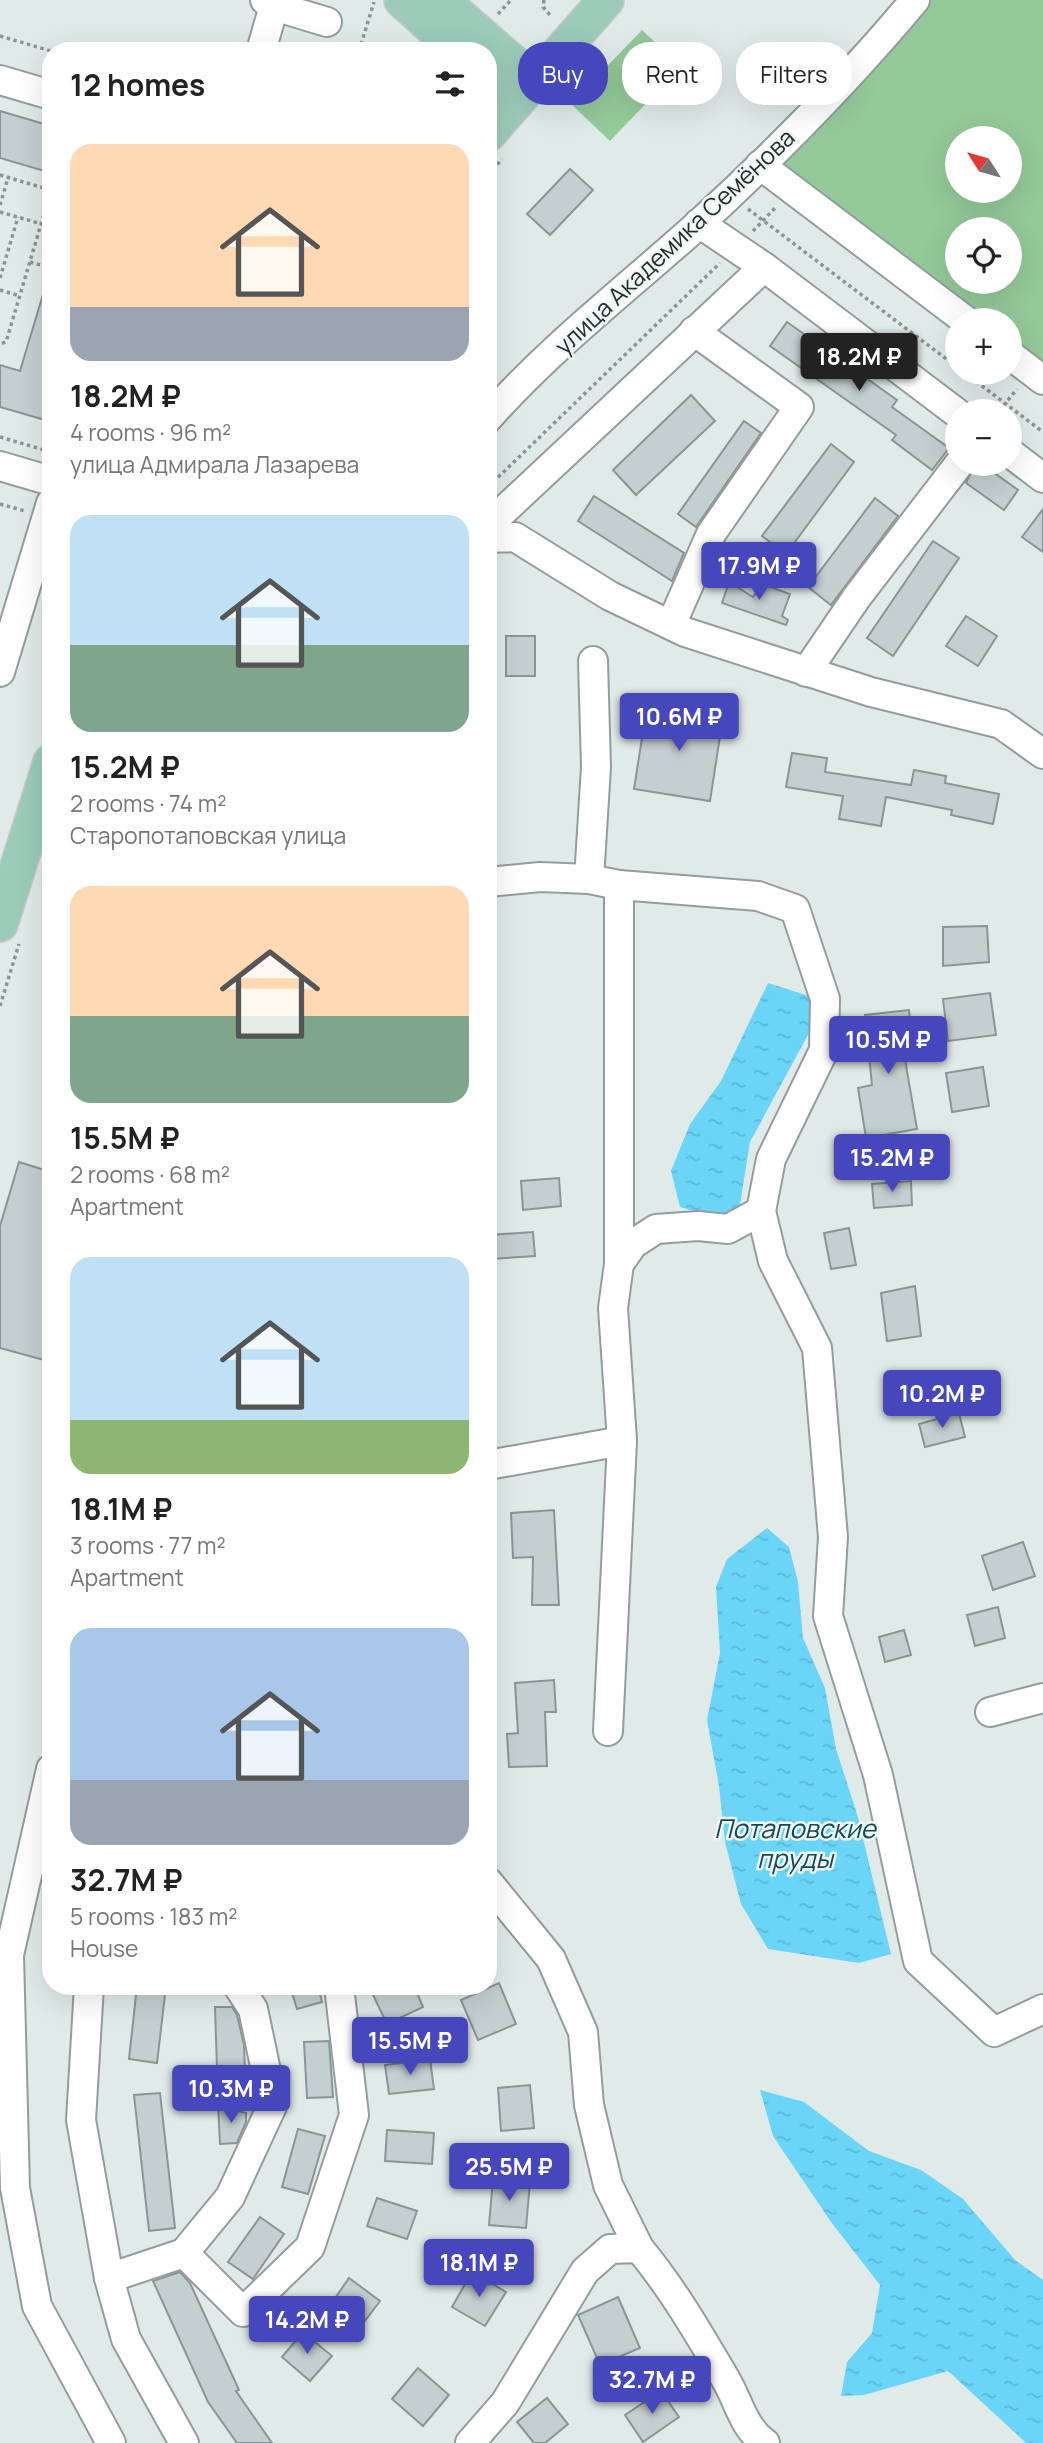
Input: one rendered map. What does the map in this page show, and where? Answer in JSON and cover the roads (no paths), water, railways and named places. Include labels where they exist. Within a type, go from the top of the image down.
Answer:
[{"type":"main road","points":[[441,0],[480,42]]},
{"type":"main road","points":[[569,42],[606,0]]},
{"type":"main road","points":[[388,1],[446,42]]},
{"type":"main road","points":[[497,61],[518,83]]},
{"type":"main road","points":[[497,80],[518,88]]},
{"type":"main road","points":[[497,142],[518,104]]},
{"type":"main road","points":[[0,924],[42,791]]},
{"type":"street","name":"улица Академика Семёнова","points":[[497,409],[589,319],[699,223],[760,165],[871,52],[915,0]]},
{"type":"street","points":[[263,42],[270,3],[327,22]]},
{"type":"street","points":[[0,80],[42,92]]},
{"type":"street","points":[[760,165],[949,308]]},
{"type":"street","points":[[699,223],[764,267],[945,404]]},
{"type":"street","points":[[497,522],[499,515],[764,267]]},
{"type":"street","points":[[671,625],[711,534],[799,407],[694,331]]},
{"type":"street","points":[[1022,364],[1043,380]]},
{"type":"street","points":[[1022,462],[1043,478]]},
{"type":"street","points":[[0,466],[42,478]]},
{"type":"street","points":[[807,672],[857,597],[951,476]]},
{"type":"street","points":[[0,672],[42,533]]},
{"type":"street","points":[[497,537],[516,537],[610,596],[671,625],[871,692],[1001,724],[1043,754]]},
{"type":"street","points":[[589,879],[596,767],[593,661]]},
{"type":"street","points":[[497,881],[540,877],[589,879],[619,886],[758,896],[795,909],[825,999],[824,1050],[771,1159],[761,1211],[773,1261],[817,1348],[832,1537],[828,1616],[878,1775],[918,1961],[994,2032],[1043,2009]]},
{"type":"street","points":[[608,1731],[622,1441],[613,1308],[619,1264],[619,886]]},
{"type":"street","points":[[619,1264],[633,1244],[656,1229],[698,1226],[728,1228],[761,1211]]},
{"type":"street","points":[[497,1463],[622,1441]]},
{"type":"street","points":[[990,1713],[1043,1698]]},
{"type":"street","points":[[42,1809],[9,1955],[15,2188],[37,2306],[111,2443]]},
{"type":"street","points":[[499,1914],[551,1959],[583,2032],[589,2105],[608,2185],[639,2248],[666,2280],[733,2393],[750,2439]]},
{"type":"street","points":[[88,1995],[81,2120],[109,2278],[126,2339],[184,2443]]},
{"type":"street","points":[[109,2278],[184,2253],[230,2197],[273,2104],[253,2009],[244,1995]]},
{"type":"street","points":[[184,2253],[243,2312],[310,2247],[354,2115],[340,1995]]},
{"type":"street","points":[[471,2443],[505,2403],[584,2271],[610,2249],[639,2248]]},
{"type":"water","points":[[768,983],[809,996],[809,1033],[750,1142],[739,1211],[721,1219],[680,1207],[671,1171],[690,1124],[721,1081]]},
{"type":"water","name":"Потаповские пруды","points":[[767,1528],[789,1547],[798,1582],[803,1638],[825,1688],[836,1749],[857,1814],[891,1954],[859,1963],[768,1949],[741,1904],[725,1842],[719,1786],[707,1720],[720,1653],[716,1587],[727,1559]]},
{"type":"water","points":[[760,2090],[804,2102],[869,2151],[921,2170],[963,2199],[1015,2260],[1043,2280],[1043,2443],[1026,2443],[948,2371],[864,2395],[841,2396],[847,2362],[872,2333],[880,2285],[831,2222],[773,2136]]}]
